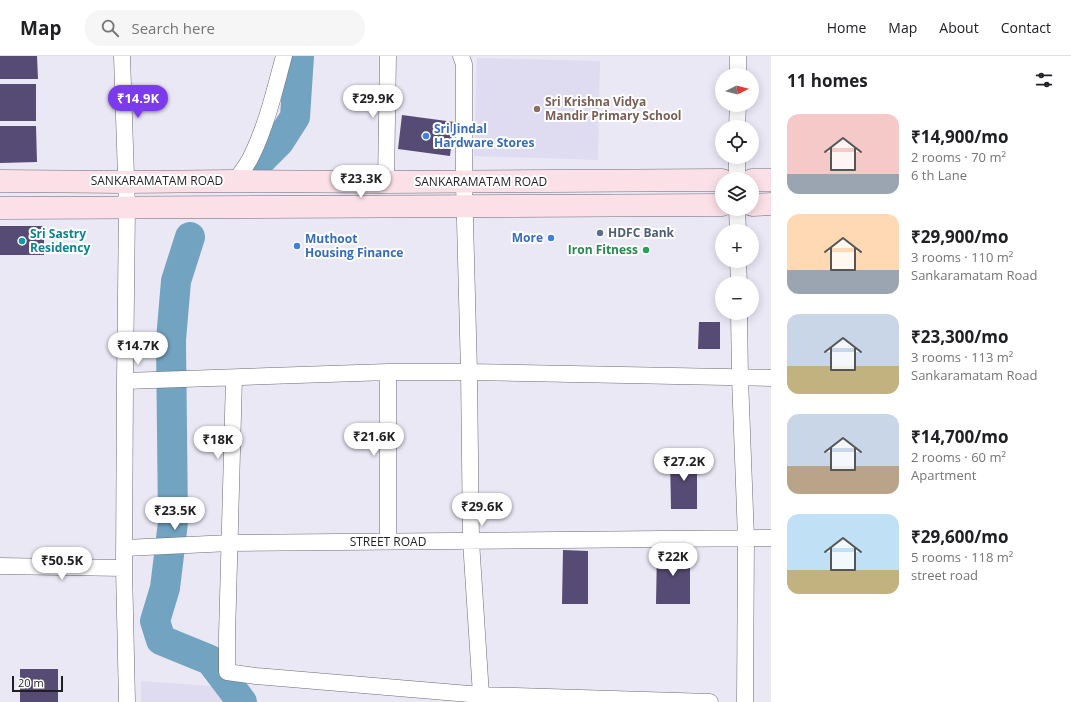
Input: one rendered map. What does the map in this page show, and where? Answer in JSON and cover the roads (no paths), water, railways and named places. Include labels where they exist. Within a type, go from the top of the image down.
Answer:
[{"type":"main road","name":"SANKARAMATAM ROAD","points":[[0,181],[464,182],[715,180]]},
{"type":"main road","points":[[759,180],[771,180]]},
{"type":"main road","points":[[759,205],[771,204]]},
{"type":"main road","name":"SANKARAMATAM ROAD","points":[[0,208],[715,205]]},
{"type":"street","points":[[122,56],[127,182],[124,568],[127,702]]},
{"type":"street","points":[[235,181],[252,156],[274,95],[284,56]]},
{"type":"street","points":[[386,182],[388,56]]},
{"type":"street","points":[[461,56],[464,64],[464,206],[469,372],[471,541],[484,698]]},
{"type":"street","points":[[738,56],[738,68]]},
{"type":"street","points":[[739,320],[746,538],[745,702]]},
{"type":"street","points":[[125,381],[388,372],[469,372],[771,378]]},
{"type":"street","points":[[388,372],[388,541]]},
{"type":"street","points":[[234,378],[226,636],[227,672],[264,677],[484,698],[710,702]]},
{"type":"street","name":"STREET ROAD","points":[[125,548],[230,543],[771,538]]},
{"type":"street","points":[[0,566],[124,568]]},
{"type":"waterway","points":[[259,162],[279,142],[295,117],[299,56]]},
{"type":"waterway","points":[[190,237],[176,281],[171,340],[173,522],[165,588],[155,621],[161,640],[210,660],[242,702]]},
{"type":"place","name":"Sri Krishna Vidya Mandir Primary School","points":[[537,109]]},
{"type":"place","name":"Sri Jindal Hardware Stores","points":[[426,136]]},
{"type":"place","name":"HDFC Bank","points":[[600,233]]},
{"type":"place","name":"More","points":[[551,238]]},
{"type":"place","name":"Sri Sastry Residency","points":[[22,241]]},
{"type":"place","name":"Muthoot Housing Finance","points":[[297,246]]},
{"type":"place","name":"Iron Fitness","points":[[646,250]]}]
